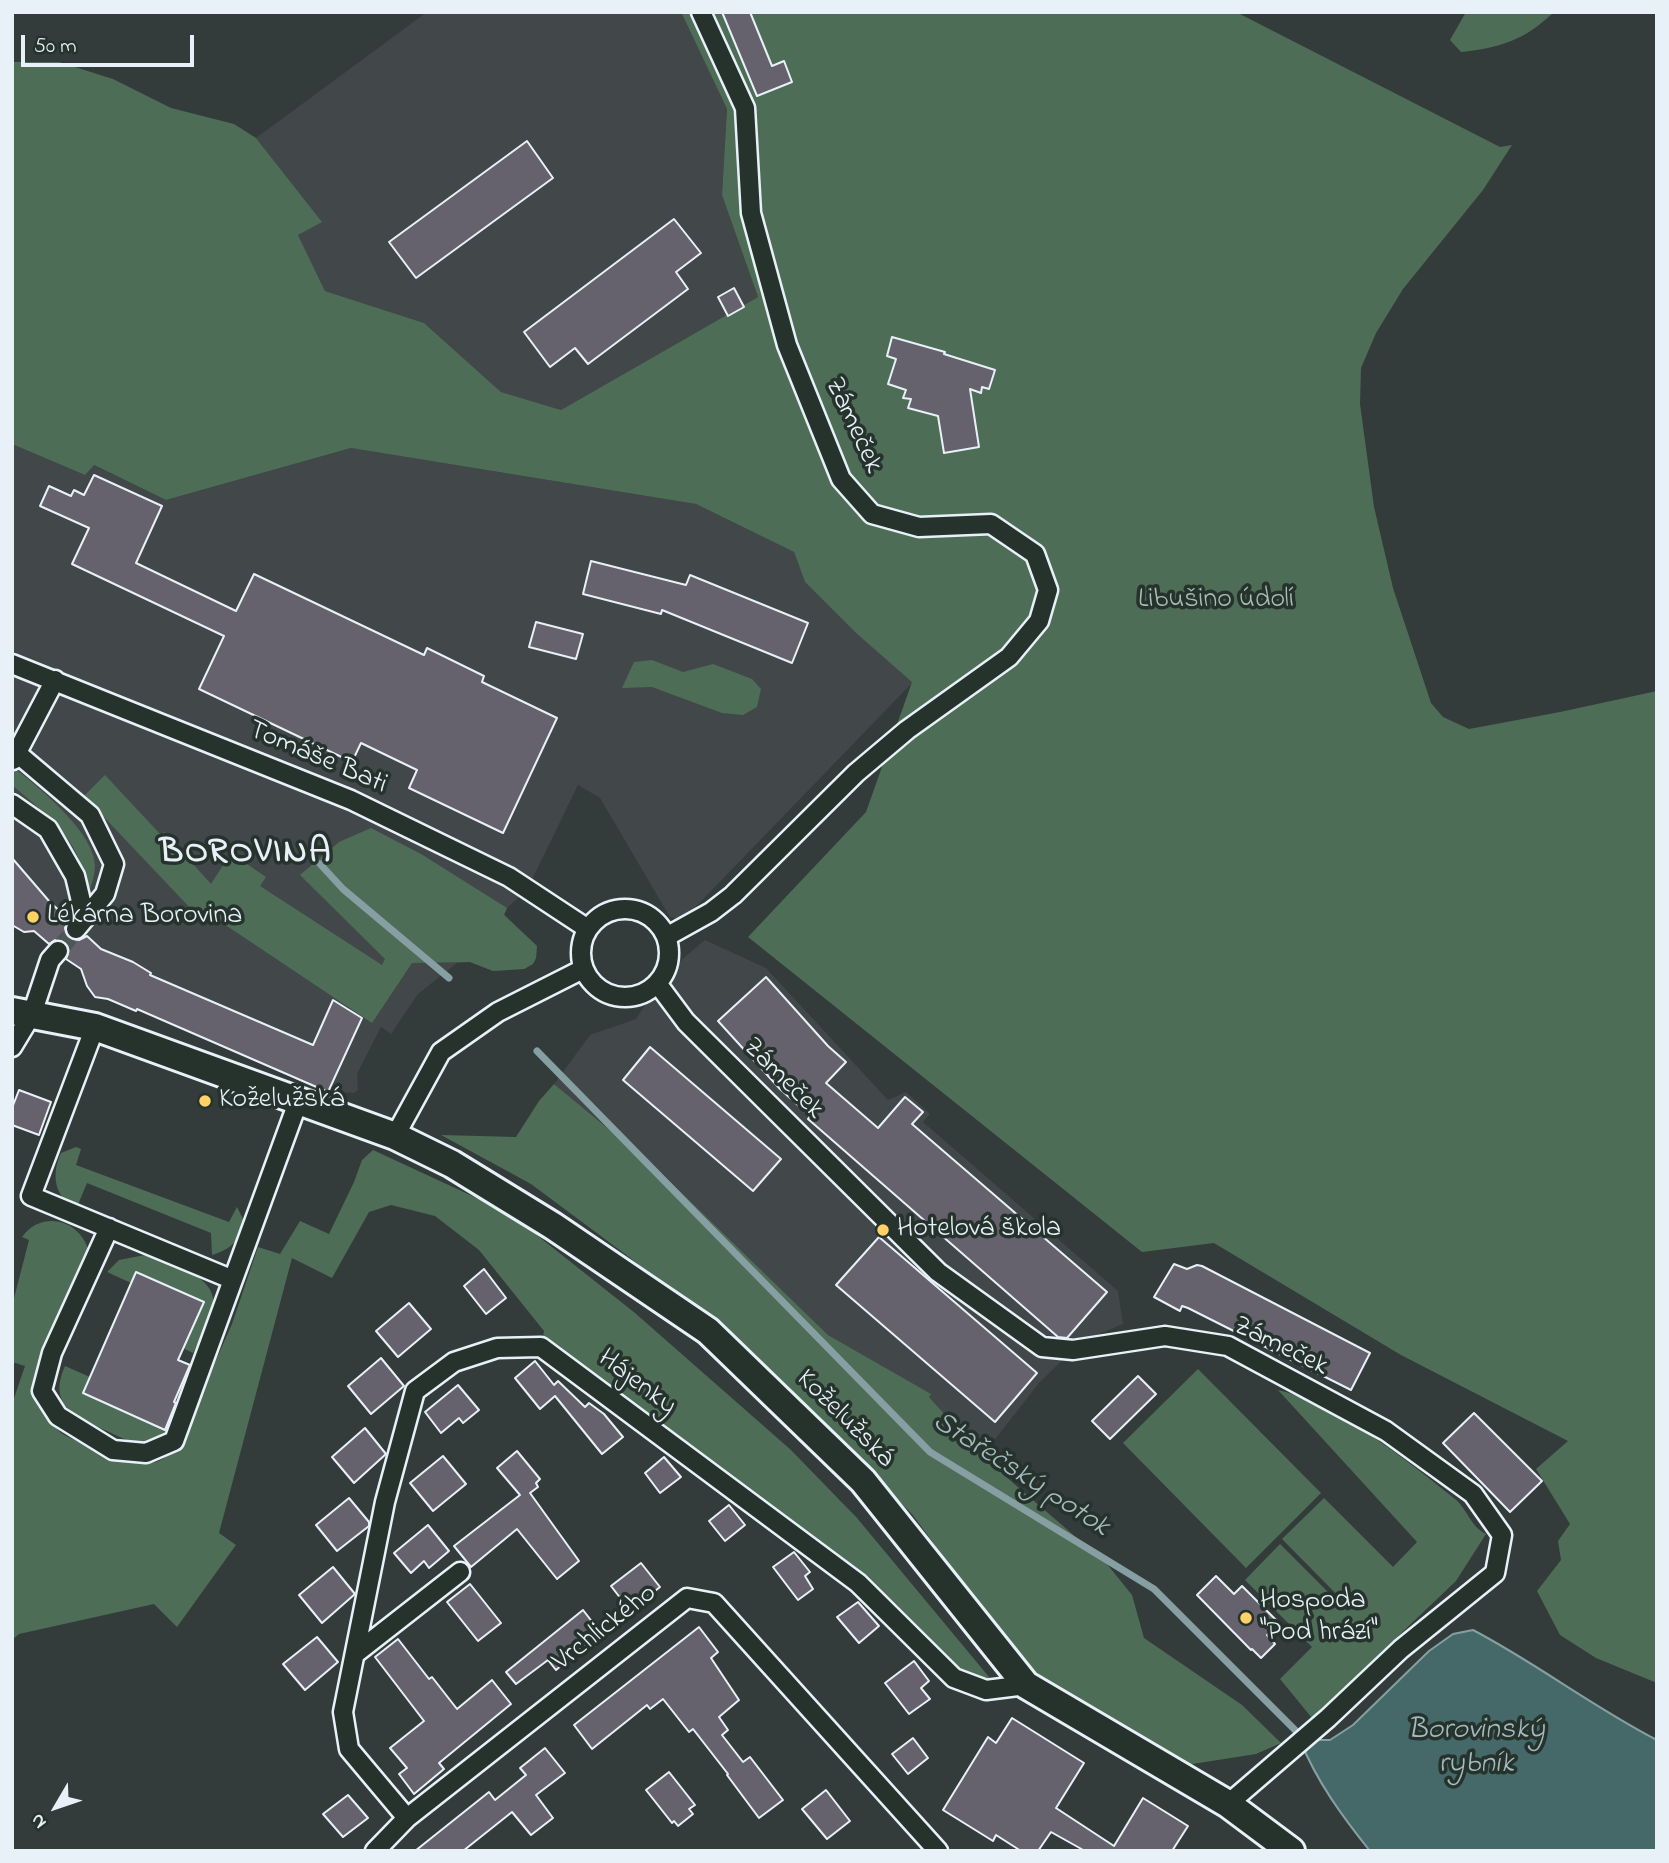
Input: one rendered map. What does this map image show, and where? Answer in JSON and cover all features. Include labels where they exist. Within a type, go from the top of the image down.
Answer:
[{"type":"main road","name":"Koželužská","points":[[22,1012],[95,1027],[396,1136],[452,1164],[554,1226],[708,1331],[863,1480],[1026,1685],[1228,1804],[1291,1851]]},
{"type":"street","name":"Zámeček","points":[[666,937],[712,912],[733,895],[856,773],[907,730],[1009,657],[1039,621],[1048,590],[1035,554],[991,524],[919,527],[873,514],[841,479],[787,345],[751,212],[745,107],[701,12]]},
{"type":"street","name":"Tomáše Bati","points":[[12,664],[351,800],[509,877],[588,929]]},
{"type":"street","points":[[12,804],[48,829],[75,876],[80,923],[105,894],[114,864],[90,815],[14,755],[55,680]]},
{"type":"street","points":[[627,909],[642,913],[654,920],[666,937],[668,960],[665,972],[646,992],[631,997],[617,997],[602,991],[591,982],[583,969],[582,942],[588,929],[598,918],[612,911],[627,909]]},
{"type":"street","points":[[12,1047],[22,1012],[50,960],[58,951]]},
{"type":"street","points":[[396,1136],[441,1052],[498,1012],[583,969]]},
{"type":"street","name":"Zámeček","points":[[657,983],[686,1022],[938,1272],[1042,1347],[1073,1350],[1165,1336],[1228,1346],[1386,1432],[1474,1493],[1502,1535],[1495,1573],[1401,1649],[1328,1718],[1228,1804]]},
{"type":"street","points":[[95,1027],[31,1196],[232,1279]]},
{"type":"street","points":[[109,1228],[52,1353],[42,1391],[58,1416],[113,1450],[146,1453],[174,1441],[298,1102]]},
{"type":"street","name":"Hájenky","points":[[407,1818],[349,1749],[343,1712],[385,1502],[415,1391],[454,1362],[497,1348],[541,1347],[858,1583],[954,1678],[986,1690],[1026,1685]]},
{"type":"street","points":[[355,1654],[460,1572]]},
{"type":"street","name":"Vrchlického","points":[[375,1851],[407,1818],[687,1598],[714,1603],[938,1851]]},
{"type":"shaded area","points":[[427,12],[681,12],[727,109],[722,195],[758,297],[561,410],[501,392],[424,323],[325,291],[298,235],[321,221],[256,138]]},
{"type":"shaded area","points":[[12,444],[85,475],[93,465],[166,500],[351,448],[696,504],[794,552],[805,582],[856,633],[913,682],[683,920],[670,917],[600,798],[578,785],[527,890],[504,914],[537,946],[533,964],[524,969],[493,971],[470,962],[457,963],[418,994],[391,1034],[381,1027],[357,1074],[358,1090],[354,1093],[328,1092],[138,1009],[133,1011],[106,998],[95,997],[84,979],[85,972],[35,931],[12,925]]},
{"type":"shaded area","name":"Hotelová škola","points":[[705,940],[766,968],[888,1100],[906,1092],[930,1114],[923,1122],[1118,1291],[1123,1324],[1082,1341],[1039,1383],[982,1456],[928,1396],[930,1394],[828,1335],[656,1168],[554,1084],[590,1035],[636,1019],[666,973]]},
{"type":"green space","name":"Libušino údolí","points":[[681,12],[1236,12],[1500,147],[1512,145],[1483,190],[1403,289],[1376,333],[1361,368],[1360,404],[1374,507],[1393,588],[1431,703],[1443,717],[1469,729],[1657,691],[1657,1683],[1596,1658],[1560,1635],[1537,1591],[1561,1560],[1558,1541],[1570,1524],[1536,1469],[1568,1441],[1401,1355],[1214,1243],[1142,1252],[748,937],[866,812],[912,682],[856,633],[805,582],[794,552],[696,504],[351,448],[166,500],[94,465],[85,475],[12,444],[12,62],[59,62],[113,79],[171,108],[234,124],[256,138],[322,222],[298,235],[325,291],[424,323],[501,392],[561,410],[758,297],[722,195],[727,109]]},
{"type":"green space","points":[[1466,12],[1554,12],[1533,30],[1511,41],[1461,52],[1450,40]]},
{"type":"green space","points":[[652,660],[683,672],[713,664],[752,679],[761,689],[757,707],[743,715],[722,713],[652,687],[622,688],[634,662]]},
{"type":"green space","points":[[18,771],[66,814],[86,840],[95,866],[87,898],[85,878],[73,847],[52,821],[12,785],[12,773]]},
{"type":"green space","points":[[105,775],[161,835],[164,832],[211,884],[231,853],[266,877],[260,886],[382,965],[385,959],[300,875],[339,842],[371,828],[421,854],[507,908],[504,915],[537,946],[536,958],[533,964],[524,969],[493,971],[470,962],[412,963],[372,1023],[197,906],[193,911],[84,796]]},
{"type":"green space","points":[[554,1084],[656,1168],[828,1335],[931,1394],[929,1397],[982,1456],[1107,1564],[1132,1595],[1144,1638],[1242,1705],[1281,1743],[1256,1754],[1167,1768],[1026,1685],[1003,1638],[912,1514],[756,1360],[629,1257],[531,1184],[441,1135],[516,1137],[539,1101]]},
{"type":"green space","points":[[76,1147],[81,1149],[76,1165],[229,1222],[237,1207],[243,1219],[238,1238],[230,1247],[212,1255],[211,1233],[87,1183],[77,1207],[69,1203],[59,1192],[56,1169],[61,1153]]},
{"type":"green space","points":[[373,1150],[509,1213],[635,1313],[791,1450],[857,1518],[999,1689],[954,1678],[858,1583],[541,1347],[544,1331],[479,1250],[435,1216],[391,1205],[369,1212],[332,1278],[292,1258],[219,1533],[236,1545],[177,1627],[154,1604],[19,1634],[12,1640],[12,1404],[25,1366],[12,1362],[12,1306],[29,1240],[22,1237],[30,1228],[40,1223],[60,1222],[78,1233],[89,1253],[39,1401],[56,1429],[68,1437],[130,1462],[151,1463],[162,1460],[180,1441],[232,1324],[258,1247],[280,1254],[300,1221],[329,1234],[362,1160]]},
{"type":"green space","points":[[145,1255],[190,1272],[208,1286],[213,1296],[210,1319],[193,1353],[183,1348],[204,1302],[131,1283],[107,1272],[119,1260]]},
{"type":"green space","points":[[65,1366],[90,1377],[83,1394],[165,1430],[169,1422],[174,1425],[159,1439],[138,1443],[85,1421],[75,1415],[62,1400],[60,1380]]},
{"type":"green space","points":[[1198,1369],[1321,1493],[1246,1568],[1123,1443]]},
{"type":"green space","points":[[1278,1390],[1324,1408],[1371,1436],[1455,1499],[1476,1527],[1486,1534],[1456,1581],[1312,1718],[1280,1679],[1312,1647],[1245,1580],[1280,1544],[1347,1611],[1351,1609],[1282,1539],[1324,1498],[1393,1567],[1417,1542]]},
{"type":"water","name":"Borovinský rybník","points":[[1473,1630],[1657,1740],[1657,1851],[1370,1851],[1331,1798],[1300,1740],[1330,1740],[1353,1725],[1429,1651],[1453,1634]]},
{"type":"building","points":[[722,12],[750,12],[772,66],[784,61],[792,82],[757,96]]},
{"type":"building","points":[[527,141],[553,178],[416,278],[389,242]]},
{"type":"building","points":[[674,219],[701,253],[676,272],[688,289],[588,364],[575,348],[550,367],[524,332]]},
{"type":"building","points":[[734,288],[744,307],[728,316],[718,297]]},
{"type":"building","points":[[892,337],[995,370],[989,389],[982,387],[981,393],[970,389],[979,447],[944,453],[938,416],[908,408],[911,399],[903,398],[906,390],[888,384],[896,359],[887,356]]},
{"type":"building","points":[[94,475],[162,506],[136,563],[236,611],[254,574],[424,655],[427,648],[484,676],[482,682],[557,718],[503,833],[409,788],[417,770],[361,743],[352,762],[199,689],[224,636],[72,564],[89,528],[40,506],[49,486],[71,496],[74,490],[84,495]]},
{"type":"building","points":[[591,561],[686,585],[690,575],[808,623],[792,663],[662,610],[661,614],[583,594]]},
{"type":"building","points":[[536,622],[583,634],[576,659],[529,647]]},
{"type":"building","points":[[12,858],[69,920],[65,928],[69,938],[79,940],[87,936],[101,949],[133,962],[151,973],[150,975],[313,1045],[333,1000],[362,1018],[328,1092],[137,1009],[136,1011],[108,999],[95,997],[87,986],[81,969],[66,959],[69,948],[65,942],[55,940],[49,944],[34,931],[24,932],[12,925]]},
{"type":"building","points":[[766,977],[828,1046],[846,1062],[826,1083],[878,1128],[905,1097],[923,1112],[912,1124],[1107,1292],[1067,1338],[1058,1337],[808,1119],[810,1116],[780,1089],[718,1021]]},
{"type":"building","points":[[650,1047],[781,1159],[753,1191],[623,1080]]},
{"type":"building","points":[[19,1090],[51,1102],[39,1135],[12,1125],[12,1108]]},
{"type":"building","points":[[879,1237],[1037,1373],[995,1422],[836,1285]]},
{"type":"building","points":[[1174,1264],[1187,1269],[1202,1266],[1370,1353],[1351,1390],[1188,1308],[1182,1306],[1180,1311],[1154,1297]]},
{"type":"building","points":[[484,1269],[506,1298],[486,1314],[464,1286]]},
{"type":"building","points":[[136,1272],[204,1302],[178,1360],[190,1365],[165,1430],[83,1393]]},
{"type":"building","points":[[409,1303],[431,1329],[398,1357],[376,1331]]},
{"type":"building","points":[[381,1358],[404,1386],[371,1414],[348,1386]]},
{"type":"building","points":[[535,1361],[554,1385],[558,1381],[585,1407],[589,1403],[604,1414],[623,1437],[602,1454],[555,1396],[540,1409],[515,1378]]},
{"type":"building","points":[[1138,1376],[1156,1394],[1110,1439],[1092,1421]]},
{"type":"building","points":[[458,1385],[479,1410],[463,1423],[459,1418],[441,1433],[425,1412]]},
{"type":"building","points":[[1474,1413],[1542,1481],[1510,1512],[1443,1443]]},
{"type":"building","points":[[365,1428],[386,1454],[354,1483],[332,1457]]},
{"type":"building","points":[[517,1451],[540,1479],[536,1483],[538,1487],[530,1493],[579,1561],[557,1579],[517,1529],[471,1567],[454,1546],[520,1495],[497,1468]]},
{"type":"building","points":[[443,1456],[466,1484],[433,1511],[410,1483]]},
{"type":"building","points":[[664,1457],[681,1477],[660,1493],[645,1473]]},
{"type":"building","points":[[349,1498],[369,1522],[369,1526],[337,1551],[316,1525]]},
{"type":"building","points":[[729,1505],[745,1525],[725,1541],[709,1521]]},
{"type":"building","points":[[428,1525],[449,1551],[429,1568],[424,1561],[411,1573],[394,1553]]},
{"type":"building","points":[[794,1552],[810,1572],[805,1576],[813,1589],[798,1600],[773,1567]]},
{"type":"building","points":[[641,1563],[660,1587],[635,1607],[633,1604],[628,1608],[611,1586]]},
{"type":"building","points":[[333,1567],[355,1594],[322,1623],[299,1595]]},
{"type":"building","points":[[1216,1576],[1234,1594],[1242,1586],[1279,1623],[1267,1635],[1275,1644],[1261,1658],[1197,1595]]},
{"type":"building","points":[[470,1584],[501,1623],[478,1641],[447,1602]]},
{"type":"building","points":[[858,1602],[879,1626],[859,1643],[837,1617]]},
{"type":"building","points":[[583,1610],[597,1628],[584,1638],[588,1643],[556,1670],[548,1660],[516,1684],[506,1672]]},
{"type":"building","points":[[699,1627],[718,1652],[711,1658],[739,1700],[719,1717],[728,1730],[722,1735],[743,1762],[750,1757],[783,1800],[759,1818],[693,1729],[689,1732],[663,1699],[650,1709],[647,1705],[592,1749],[574,1725]]},
{"type":"building","points":[[317,1637],[338,1662],[305,1690],[283,1664]]},
{"type":"building","points":[[398,1639],[457,1709],[492,1680],[511,1704],[439,1763],[444,1769],[414,1794],[399,1774],[407,1768],[390,1748],[424,1721],[375,1657]]},
{"type":"building","points":[[914,1661],[929,1681],[921,1688],[930,1699],[909,1714],[885,1683]]},
{"type":"building","points":[[1012,1718],[1084,1763],[1056,1808],[1114,1846],[1143,1798],[1188,1826],[1172,1851],[1085,1851],[1051,1832],[1038,1851],[1021,1851],[996,1835],[993,1841],[943,1810],[988,1737],[996,1743]]},
{"type":"building","points":[[913,1738],[928,1758],[908,1774],[892,1754]]},
{"type":"building","points":[[545,1748],[565,1773],[536,1795],[553,1818],[531,1835],[512,1812],[463,1851],[415,1851],[489,1792],[495,1800],[526,1775],[520,1768]]},
{"type":"building","points":[[669,1772],[695,1805],[689,1809],[693,1814],[678,1826],[674,1821],[672,1823],[646,1790]]},
{"type":"building","points":[[826,1790],[850,1821],[827,1839],[802,1809]]},
{"type":"building","points":[[348,1795],[368,1818],[343,1837],[323,1814]]},
{"type":"waterway","name":"Stařečský potok","points":[[320,864],[343,889],[449,978]]},
{"type":"waterway","name":"Stařečský potok","points":[[537,1051],[930,1452],[1154,1589],[1304,1739]]},
{"type":"tunnel","points":[[58,951],[76,929]]},
{"type":"place","name":"Lékárna Borovina","points":[[33,917]]},
{"type":"place","name":"Koželužská","points":[[205,1101]]},
{"type":"place","name":"Hotelová škola","points":[[883,1230]]},
{"type":"place","name":"Hospoda \"Pod hrází\"","points":[[1246,1618]]},
{"type":"district","name":"BOROVINA","points":[[246,855]]}]
